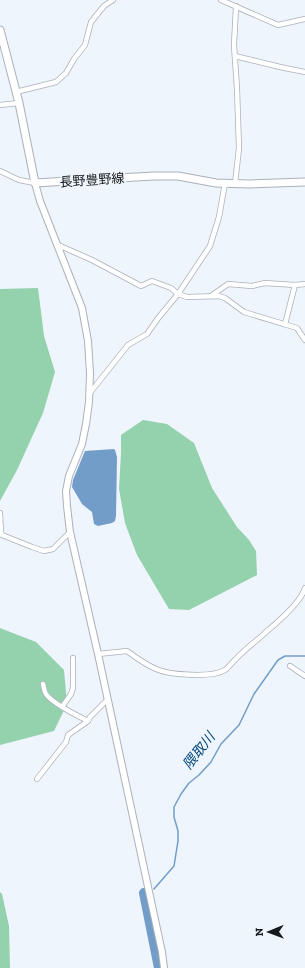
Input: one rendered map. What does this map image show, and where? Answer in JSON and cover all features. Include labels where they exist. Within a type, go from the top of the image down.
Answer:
[{"type":"main road","points":[[0,30],[3,48],[19,103],[35,184]]},
{"type":"main road","name":"長野豊野線","points":[[35,184],[154,176],[178,176],[216,183],[235,184],[305,182]]},
{"type":"street","points":[[16,92],[56,82],[66,73],[84,45],[91,22],[104,6],[113,0]]},
{"type":"street","points":[[221,0],[278,24],[305,18]]},
{"type":"street","points":[[235,184],[239,148],[234,45],[236,6]]},
{"type":"street","points":[[235,56],[305,72]]},
{"type":"street","points":[[0,105],[19,103]]},
{"type":"street","points":[[0,171],[19,180],[35,184],[40,201],[82,308],[88,341],[90,394],[82,444],[69,476],[66,491],[70,532],[108,699],[162,952],[164,968]]},
{"type":"street","points":[[90,394],[128,345],[148,334],[159,317],[178,294],[210,246],[219,217],[226,183]]},
{"type":"street","points":[[58,246],[92,260],[141,286],[152,281],[171,288],[178,294],[187,296],[219,296],[225,298],[244,312],[297,328],[305,340]]},
{"type":"street","points":[[211,296],[228,284],[252,286],[265,283],[295,285],[305,284]]},
{"type":"street","points":[[285,324],[295,285]]},
{"type":"street","points":[[0,513],[2,535],[32,548],[44,551],[53,549],[70,532]]},
{"type":"street","points":[[98,654],[127,651],[156,669],[186,674],[204,674],[222,671],[227,669],[247,647],[274,625],[301,598],[305,588]]},
{"type":"street","points":[[62,707],[72,694],[73,658]]},
{"type":"street","points":[[290,666],[305,676]]},
{"type":"street","points":[[43,684],[45,693],[51,699],[62,707],[88,721]]},
{"type":"street","points":[[37,779],[66,742],[68,735],[88,721],[90,717],[108,699]]},
{"type":"green space","points":[[38,288],[44,336],[55,372],[43,413],[17,470],[0,501],[0,289]]},
{"type":"green space","points":[[143,420],[167,424],[194,443],[212,488],[237,527],[249,540],[256,551],[257,575],[189,610],[169,609],[137,555],[125,523],[119,489],[121,435]]},
{"type":"green space","points":[[0,628],[36,642],[64,670],[67,704],[54,731],[0,745]]},
{"type":"green space","points":[[0,892],[2,894],[9,926],[10,968],[0,968]]},
{"type":"water","points":[[114,449],[117,457],[115,521],[98,526],[94,524],[92,512],[82,504],[72,487],[73,480],[85,451]]},
{"type":"waterway","name":"隈取川","points":[[154,889],[174,866],[178,841],[174,807],[181,794],[189,783],[211,762],[221,744],[239,725],[254,694],[278,660],[285,656],[305,656]]},
{"type":"waterway","name":"隈取川","points":[[144,893],[159,968]]}]
